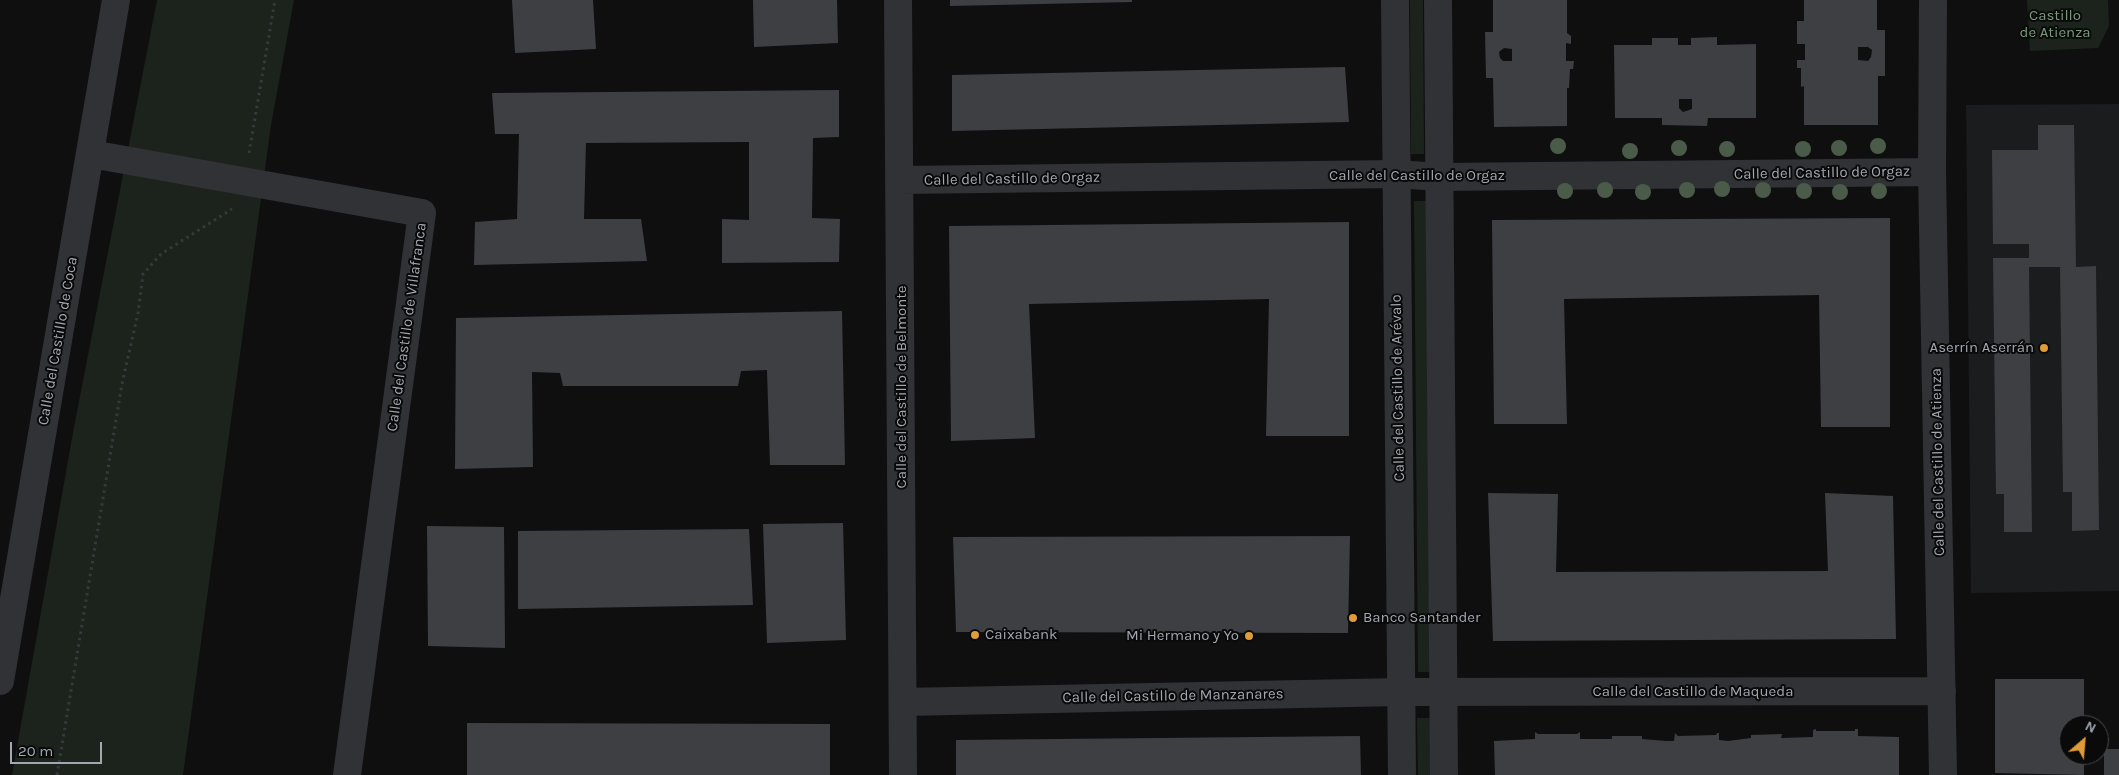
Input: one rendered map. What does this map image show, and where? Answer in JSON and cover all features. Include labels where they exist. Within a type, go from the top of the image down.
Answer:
[{"type":"street","name":"Calle del Castillo de Coca","points":[[0,681],[116,0]]},
{"type":"street","name":"Calle del Castillo de Belmonte","points":[[898,0],[901,180],[903,775]]},
{"type":"street","name":"Calle del Castillo de Arévalo","points":[[1395,0],[1402,775]]},
{"type":"street","points":[[1438,0],[1444,775]]},
{"type":"street","name":"Calle del Castillo de Atienza","points":[[1933,0],[1932,172],[1943,775]]},
{"type":"street","name":"Calle del Castillo de Villafranca","points":[[91,154],[422,213],[347,775]]},
{"type":"street","name":"Calle del Castillo de Orgaz","points":[[901,180],[1396,174],[1440,176],[1932,172]]},
{"type":"street","name":"Calle del Castillo de Maqueda","points":[[1444,692],[1942,691]]},
{"type":"street","name":"Calle del Castillo de Manzanares","points":[[902,702],[1444,692]]},
{"type":"path","points":[[57,775],[122,384],[138,313],[143,274],[161,254],[240,204],[275,0]]},
{"type":"shaded area","name":"Aserrín Aserrán","points":[[2119,104],[2119,591],[1971,593],[1966,105]]},
{"type":"green space","points":[[157,0],[294,0],[271,125],[183,775],[12,775],[74,427]]},
{"type":"green space","points":[[1410,0],[1423,0],[1424,154],[1411,154]]},
{"type":"green space","name":"Castillo de Atienza","points":[[2027,0],[2108,0],[2109,26],[2098,48],[2030,51]]},
{"type":"green space","points":[[1414,201],[1426,201],[1430,672],[1418,672]]},
{"type":"green space","points":[[1417,718],[1431,718],[1432,775],[1418,775]]},
{"type":"building","points":[[512,0],[593,0],[596,49],[515,53]]},
{"type":"building","points":[[753,0],[837,0],[838,43],[754,47]]},
{"type":"building","points":[[950,0],[1132,0],[1132,2],[950,6]]},
{"type":"building","points":[[1493,0],[1567,0],[1567,33],[1571,36],[1571,44],[1566,43],[1566,61],[1574,61],[1573,69],[1570,69],[1569,88],[1567,88],[1567,126],[1494,127],[1493,78],[1486,78],[1485,32],[1493,32]],"holes":[[[1504,48],[1512,49],[1512,61],[1503,61],[1500,58],[1499,52]]]},
{"type":"building","points":[[1804,0],[1877,0],[1877,30],[1885,30],[1885,76],[1878,76],[1878,125],[1804,125],[1804,86],[1801,87],[1801,68],[1797,68],[1797,60],[1805,60],[1805,44],[1797,44],[1797,21],[1804,21]],"holes":[[[1858,47],[1868,47],[1872,50],[1868,61],[1858,60]]]},
{"type":"building","points":[[1717,37],[1717,45],[1756,44],[1756,118],[1708,118],[1707,126],[1662,125],[1662,118],[1615,118],[1614,45],[1652,45],[1652,38],[1678,38],[1678,45],[1691,45],[1691,38]],"holes":[[[1679,99],[1692,99],[1692,109],[1683,112],[1679,108]]]},
{"type":"building","points":[[1345,67],[1349,122],[952,131],[952,75]]},
{"type":"building","points":[[839,90],[839,137],[813,138],[812,218],[840,219],[839,262],[722,263],[722,219],[749,220],[749,142],[586,143],[584,219],[641,219],[647,261],[474,265],[475,222],[517,219],[519,134],[495,134],[492,93]]},
{"type":"building","points":[[2038,125],[2074,125],[2076,267],[2096,266],[2099,530],[2072,531],[2072,492],[2063,492],[2060,267],[2029,267],[2032,532],[2004,532],[2004,494],[1996,494],[1993,258],[2029,258],[2029,244],[1993,244],[1992,150],[2038,150]]},
{"type":"building","points":[[1890,218],[1890,427],[1821,427],[1819,295],[1564,299],[1567,424],[1494,424],[1492,220]]},
{"type":"building","points":[[1349,222],[1349,436],[1266,436],[1269,299],[1029,304],[1035,438],[951,441],[949,226]]},
{"type":"building","points":[[842,311],[845,465],[770,465],[767,370],[741,371],[738,386],[563,386],[560,373],[532,372],[533,467],[455,469],[456,318]]},
{"type":"building","points":[[1488,493],[1558,494],[1556,572],[1828,571],[1825,493],[1893,496],[1896,639],[1493,641]]},
{"type":"building","points":[[843,523],[846,640],[767,643],[763,524]]},
{"type":"building","points":[[427,526],[504,527],[505,648],[428,646]]},
{"type":"building","points":[[749,529],[753,605],[518,609],[518,531]]},
{"type":"building","points":[[1350,536],[1348,633],[956,632],[953,537]]},
{"type":"building","points":[[1995,679],[2084,679],[2084,715],[2059,715],[2059,765],[2084,765],[2084,775],[1995,773]]},
{"type":"building","points":[[467,723],[830,724],[830,775],[467,775]]},
{"type":"building","points":[[1816,729],[1816,731],[1855,731],[1855,729],[1858,729],[1858,736],[1899,737],[1899,775],[1495,775],[1494,741],[1535,739],[1535,732],[1538,734],[1577,734],[1580,732],[1580,739],[1612,739],[1612,736],[1642,736],[1642,739],[1666,741],[1674,741],[1675,733],[1678,736],[1716,735],[1719,733],[1719,740],[1728,741],[1751,738],[1751,735],[1782,734],[1781,738],[1813,737],[1813,730]]},
{"type":"building","points":[[1360,736],[1361,775],[956,775],[956,740]]},
{"type":"building","points":[[2109,749],[2119,749],[2119,775],[2104,775],[2104,765],[2109,765]]},
{"type":"place","name":"Aserrín Aserrán","points":[[2044,348]]},
{"type":"place","name":"Banco Santander","points":[[1353,618]]},
{"type":"place","name":"Caixabank","points":[[975,635]]},
{"type":"place","name":"Mi Hermano y Yo","points":[[1249,636]]}]
